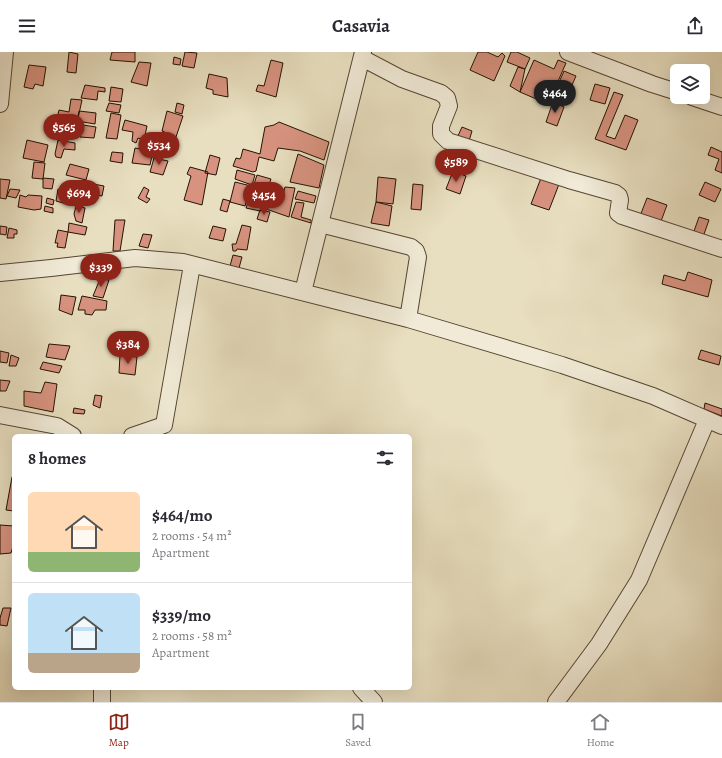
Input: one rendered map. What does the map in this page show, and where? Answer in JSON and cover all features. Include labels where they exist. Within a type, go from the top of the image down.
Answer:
[{"type":"street","points":[[0,104],[6,52]]},
{"type":"street","points":[[568,52],[670,90]]},
{"type":"street","points":[[303,292],[362,55],[402,79],[441,93],[447,98],[449,106],[441,126],[442,134],[448,141],[569,180],[615,193],[619,196],[620,200],[618,213],[622,216],[722,249]]},
{"type":"street","points":[[710,103],[722,107]]},
{"type":"street","points":[[320,224],[411,247],[416,251],[418,256],[408,319]]},
{"type":"street","points":[[0,273],[135,258],[183,262],[408,319],[562,365],[652,396],[715,423],[639,580],[599,644],[556,702]]},
{"type":"street","points":[[138,434],[164,425],[192,265]]},
{"type":"street","points":[[0,415],[57,426],[70,434]]},
{"type":"street","points":[[102,690],[102,702]]},
{"type":"street","points":[[363,690],[374,702]]},
{"type":"building","points":[[69,52],[78,54],[76,73],[67,72]]},
{"type":"building","points":[[112,52],[135,52],[135,62],[110,60]]},
{"type":"building","points":[[185,52],[197,53],[194,68],[182,66]]},
{"type":"building","points":[[478,52],[487,52],[498,57],[502,53],[505,56],[494,81],[470,70]]},
{"type":"building","points":[[511,52],[517,52],[530,58],[525,69],[507,62]]},
{"type":"building","points":[[174,57],[181,59],[180,65],[173,64]]},
{"type":"building","points":[[271,60],[283,63],[276,97],[256,91],[258,85],[264,86]]},
{"type":"building","points":[[534,60],[554,69],[558,60],[566,63],[548,104],[520,92]]},
{"type":"building","points":[[139,62],[151,63],[147,86],[131,82]]},
{"type":"building","points":[[29,65],[46,67],[43,86],[35,84],[33,89],[24,87]]},
{"type":"building","points":[[518,67],[525,69],[520,92],[510,86]]},
{"type":"building","points":[[564,71],[576,76],[569,92],[557,87]]},
{"type":"building","points":[[209,74],[227,78],[228,97],[213,94],[213,90],[206,88]]},
{"type":"building","points":[[595,84],[610,88],[605,104],[590,100]]},
{"type":"building","points":[[85,85],[105,88],[105,92],[98,91],[97,100],[81,98]]},
{"type":"building","points":[[111,87],[123,89],[121,102],[109,101]]},
{"type":"building","points":[[614,92],[623,95],[606,136],[615,139],[625,115],[638,120],[626,150],[595,139]]},
{"type":"building","points":[[71,99],[82,100],[77,123],[57,119],[59,110],[69,112]]},
{"type":"building","points":[[553,102],[564,107],[557,126],[546,122]]},
{"type":"building","points":[[109,103],[121,105],[119,113],[106,111]]},
{"type":"building","points":[[177,103],[184,105],[182,114],[175,112]]},
{"type":"building","points":[[79,111],[96,113],[95,124],[77,121]]},
{"type":"building","points":[[167,111],[183,116],[176,137],[162,131]]},
{"type":"building","points":[[111,113],[121,115],[117,139],[106,138]]},
{"type":"building","points":[[125,120],[147,126],[144,140],[138,138],[136,143],[132,141],[133,132],[122,130]]},
{"type":"building","points":[[279,122],[329,142],[324,160],[300,151],[278,148],[274,161],[259,157],[256,171],[253,172],[233,166],[236,158],[240,159],[243,149],[260,154],[265,127]]},
{"type":"building","points":[[83,125],[96,127],[94,138],[80,137]]},
{"type":"building","points":[[462,127],[472,131],[469,141],[457,138]]},
{"type":"building","points":[[27,140],[48,145],[44,162],[23,158]]},
{"type":"building","points":[[58,140],[75,143],[75,150],[64,149],[61,158],[56,157],[55,154]]},
{"type":"building","points":[[711,147],[722,152],[722,173],[715,170],[719,159],[708,155]]},
{"type":"building","points":[[135,148],[153,151],[150,165],[132,163]]},
{"type":"building","points":[[112,152],[123,153],[122,163],[110,161]]},
{"type":"building","points":[[298,154],[324,165],[319,188],[290,182]]},
{"type":"building","points":[[210,155],[220,158],[216,175],[205,173]]},
{"type":"building","points":[[154,158],[168,161],[163,175],[150,172]]},
{"type":"building","points":[[34,162],[45,163],[43,179],[32,178]]},
{"type":"building","points":[[70,164],[89,169],[86,180],[66,175]]},
{"type":"building","points":[[190,167],[208,172],[202,205],[184,200],[191,176],[187,174]]},
{"type":"building","points":[[237,170],[255,175],[252,185],[235,179]]},
{"type":"building","points":[[453,171],[466,176],[460,194],[446,189]]},
{"type":"building","points":[[563,174],[549,210],[531,204],[541,178]]},
{"type":"building","points":[[257,175],[271,179],[266,194],[282,198],[285,187],[295,188],[289,217],[266,209],[260,211],[246,208]]},
{"type":"building","points":[[378,177],[396,179],[393,204],[376,202]]},
{"type":"building","points":[[43,178],[54,179],[52,189],[43,188]]},
{"type":"building","points":[[0,179],[10,180],[6,199],[0,198]]},
{"type":"building","points":[[235,182],[251,186],[245,206],[230,202]]},
{"type":"building","points":[[705,182],[721,189],[715,202],[699,195]]},
{"type":"building","points":[[88,183],[104,186],[102,196],[86,193]]},
{"type":"building","points":[[413,184],[423,185],[421,210],[411,209]]},
{"type":"building","points":[[144,187],[149,190],[146,197],[150,199],[147,203],[138,198]]},
{"type":"building","points":[[10,189],[20,190],[16,198],[7,196]]},
{"type":"building","points":[[58,189],[74,193],[70,205],[56,201]]},
{"type":"building","points":[[298,191],[316,196],[314,203],[295,199]]},
{"type":"building","points":[[20,195],[26,197],[28,195],[42,196],[41,209],[34,210],[18,207]]},
{"type":"building","points":[[47,198],[54,200],[53,205],[46,203]]},
{"type":"building","points":[[647,198],[667,205],[660,224],[640,216]]},
{"type":"building","points":[[223,199],[230,201],[227,212],[220,210]]},
{"type":"building","points":[[296,202],[304,203],[301,217],[311,220],[311,223],[291,217]]},
{"type":"building","points":[[376,202],[392,206],[389,226],[371,223]]},
{"type":"building","points":[[45,206],[53,208],[53,213],[44,211]]},
{"type":"building","points":[[76,206],[85,208],[82,223],[76,221],[74,214]]},
{"type":"building","points":[[260,210],[270,212],[267,222],[257,219]]},
{"type":"building","points":[[699,217],[709,220],[703,237],[693,234]]},
{"type":"building","points":[[115,220],[125,220],[120,251],[113,251]]},
{"type":"building","points":[[69,223],[87,227],[85,235],[68,232]]},
{"type":"building","points":[[242,225],[251,227],[247,250],[237,249],[236,251],[233,251],[232,244],[236,244]]},
{"type":"building","points":[[0,226],[7,227],[6,235],[0,234]]},
{"type":"building","points":[[213,226],[226,229],[223,241],[209,238]]},
{"type":"building","points":[[9,228],[17,230],[17,234],[14,234],[14,238],[7,238]]},
{"type":"building","points":[[58,230],[68,232],[65,248],[57,247],[58,243],[55,243]]},
{"type":"building","points":[[143,234],[152,235],[148,248],[139,246]]},
{"type":"building","points":[[233,255],[242,257],[239,268],[230,266]]},
{"type":"building","points":[[688,272],[712,280],[708,297],[662,284],[664,275],[685,281]]},
{"type":"building","points":[[100,279],[109,280],[103,298],[93,296]]},
{"type":"building","points":[[61,295],[76,297],[72,315],[59,310]]},
{"type":"building","points":[[82,296],[107,301],[106,310],[95,310],[92,315],[85,314],[85,310],[78,310]]},
{"type":"building","points":[[49,344],[70,346],[65,360],[46,357]]},
{"type":"building","points":[[701,350],[721,356],[719,365],[698,359]]},
{"type":"building","points":[[0,351],[9,353],[7,363],[0,362]]},
{"type":"building","points":[[11,355],[19,358],[16,366],[9,366]]},
{"type":"building","points":[[120,355],[137,357],[135,375],[119,373]]},
{"type":"building","points":[[43,362],[62,366],[59,373],[40,369]]},
{"type":"building","points":[[0,380],[10,381],[6,391],[0,391]]},
{"type":"building","points":[[45,382],[57,384],[53,412],[24,406],[24,391],[41,393]]},
{"type":"building","points":[[95,395],[102,396],[100,408],[93,405]]},
{"type":"building","points":[[705,403],[722,409],[722,416],[704,409]]},
{"type":"building","points":[[74,408],[85,410],[84,414],[73,413]]},
{"type":"building","points":[[12,477],[12,511],[6,510]]},
{"type":"building","points":[[0,525],[12,526],[11,553],[0,554]]},
{"type":"building","points":[[3,608],[11,608],[7,626],[0,625],[0,618]]}]
